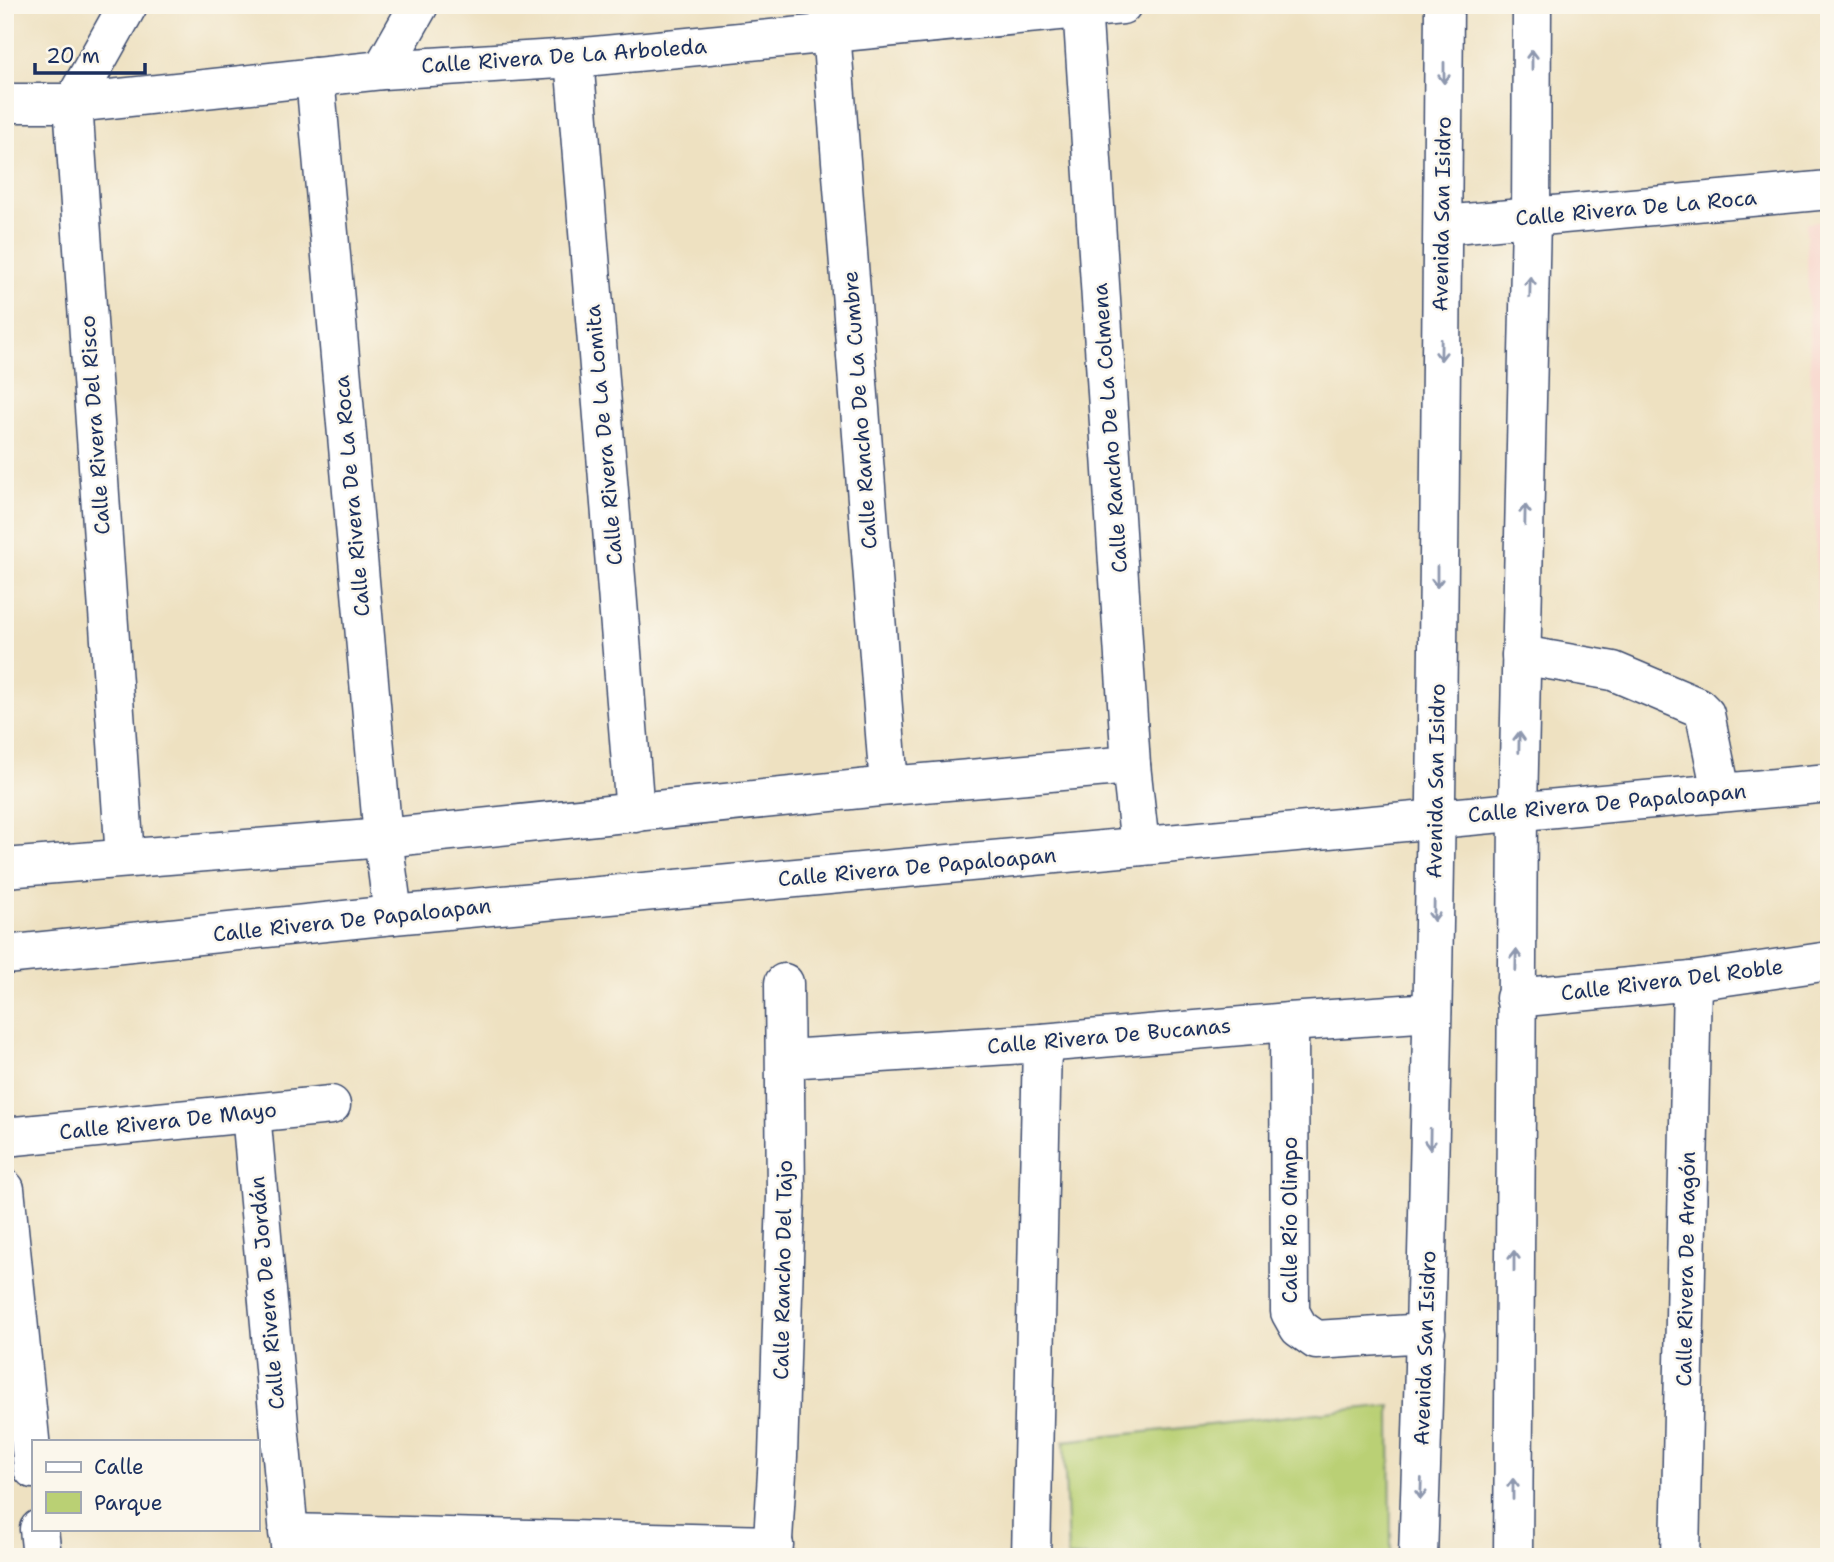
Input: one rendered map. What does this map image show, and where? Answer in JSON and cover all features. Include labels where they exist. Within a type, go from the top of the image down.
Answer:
[{"type":"street","points":[[73,103],[128,5]]},
{"type":"street","points":[[382,70],[419,5]]},
{"type":"street","name":"Calle Rivera De La Arboleda","points":[[5,103],[73,103],[382,70],[574,58],[830,20],[1122,5]]},
{"type":"street","points":[[1513,1557],[1515,998],[1531,218],[1532,5]]},
{"type":"street","name":"Calle Rancho De La Colmena","points":[[1082,8],[1131,765],[1140,846]]},
{"type":"street","name":"Avenida San Isidro","points":[[1418,1557],[1426,1333],[1436,818],[1443,225],[1438,8]]},
{"type":"street","name":"Calle Rancho De La Cumbre","points":[[830,20],[889,786]]},
{"type":"street","name":"Calle Rivera De La Lomita","points":[[574,58],[635,813]]},
{"type":"street","name":"Calle Rivera De La Roca","points":[[315,77],[383,838],[393,915]]},
{"type":"street","name":"Calle Rivera Del Risco","points":[[73,103],[125,858]]},
{"type":"street","name":"Calle Rivera De La Roca","points":[[1443,225],[1829,190]]},
{"type":"street","points":[[1521,655],[1612,671],[1698,707],[1705,714],[1721,792]]},
{"type":"street","points":[[5,868],[383,838],[889,786],[1131,765]]},
{"type":"street","name":"Calle Rivera De Papaloapan","points":[[5,955],[393,915],[1829,783]]},
{"type":"street","name":"Calle Rivera Del Roble","points":[[1515,998],[1692,981],[1829,961]]},
{"type":"street","name":"Calle Rivera De Aragón","points":[[1680,1557],[1692,981]]},
{"type":"street","name":"Calle Rancho Del Tajo","points":[[773,1551],[786,1196],[785,984]]},
{"type":"street","name":"Calle Rivera De Bucanas","points":[[786,1059],[1042,1043],[1432,1012]]},
{"type":"street","name":"Calle Río Olimpo","points":[[1289,1022],[1290,1312],[1299,1328],[1316,1340],[1426,1333]]},
{"type":"street","points":[[1031,1557],[1042,1043]]},
{"type":"street","name":"Calle Rivera De Mayo","points":[[5,1137],[331,1105]]},
{"type":"street","name":"Calle Rivera De Jordán","points":[[251,1113],[289,1545]]},
{"type":"street","points":[[5,1189],[32,1459]]},
{"type":"street","points":[[39,1530],[42,1557]]},
{"type":"street","points":[[289,1545],[773,1551]]},
{"type":"shaded area","points":[[1829,221],[1829,723],[1821,724],[1806,223]]},
{"type":"green space","points":[[1390,1405],[1391,1557],[1068,1557],[1064,1441]]},
{"type":"green space","points":[[345,1551],[553,1557],[342,1557]]}]
